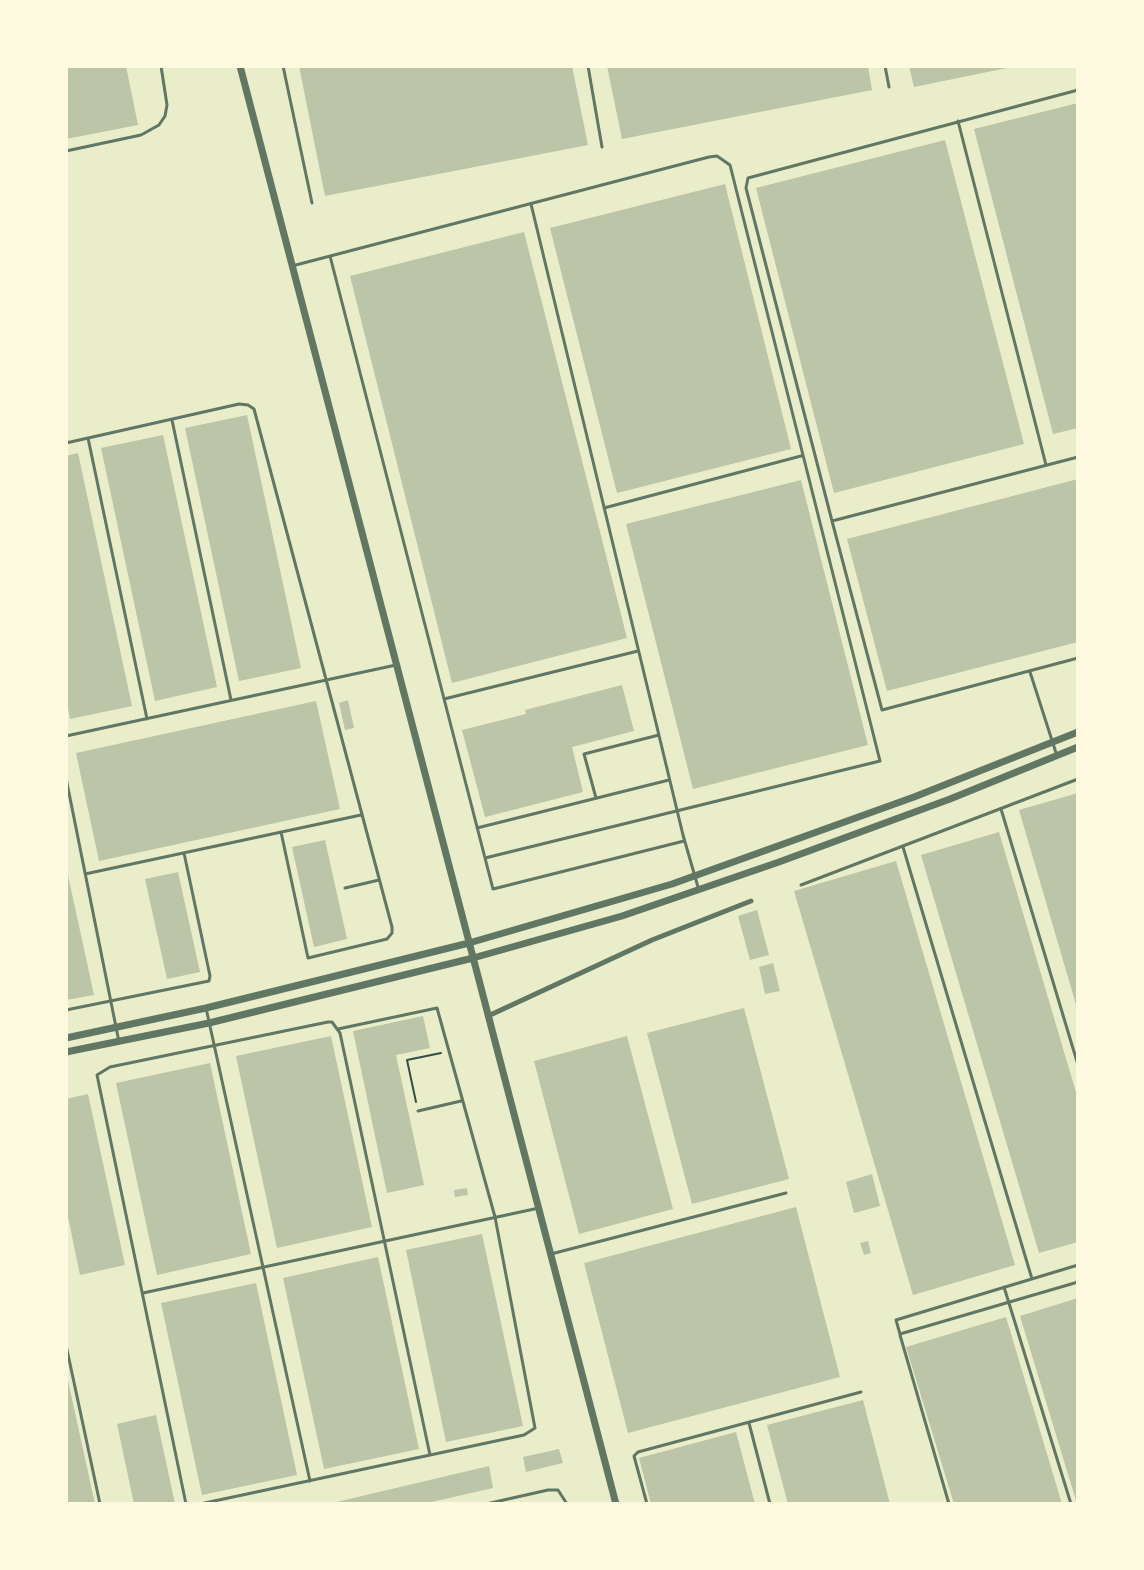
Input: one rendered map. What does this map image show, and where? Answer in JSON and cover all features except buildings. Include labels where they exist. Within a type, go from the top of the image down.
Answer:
[{"type":"street","points":[[240,66],[616,1504]]},
{"type":"street","points":[[66,1038],[206,1008],[469,943],[694,876],[914,797],[1078,732]]},
{"type":"street","points":[[66,1052],[209,1023],[473,958],[622,916],[950,799],[1078,747]]},
{"type":"street","points":[[488,1016],[652,940],[751,901]]},
{"type":"lane","points":[[66,151],[141,135],[159,125],[167,105],[161,66]]},
{"type":"lane","points":[[283,66],[312,203]]},
{"type":"lane","points":[[588,66],[602,147]]},
{"type":"lane","points":[[885,66],[889,87]]},
{"type":"lane","points":[[1078,90],[754,174],[746,183],[882,710],[1078,658]]},
{"type":"lane","points":[[958,121],[1046,465]]},
{"type":"lane","points":[[292,266],[709,157],[724,159],[730,165],[880,761],[485,858]]},
{"type":"lane","points":[[531,204],[684,841],[700,890]]},
{"type":"lane","points":[[330,256],[493,889],[684,841]]},
{"type":"lane","points":[[66,443],[239,404],[254,409],[392,927],[387,939],[308,958],[281,832]]},
{"type":"lane","points":[[172,420],[231,700]]},
{"type":"lane","points":[[88,438],[147,719]]},
{"type":"lane","points":[[604,508],[803,456]]},
{"type":"lane","points":[[832,521],[1078,457]]},
{"type":"lane","points":[[444,699],[638,651]]},
{"type":"lane","points":[[66,736],[396,665]]},
{"type":"lane","points":[[1030,671],[1057,756]]},
{"type":"lane","points":[[596,798],[584,754],[659,735]]},
{"type":"lane","points":[[66,778],[119,1042]]},
{"type":"lane","points":[[801,885],[1078,779]]},
{"type":"lane","points":[[477,828],[669,780]]},
{"type":"lane","points":[[1001,809],[1078,1065]]},
{"type":"lane","points":[[85,874],[361,815]]},
{"type":"lane","points":[[903,847],[1032,1279]]},
{"type":"lane","points":[[66,1010],[209,981],[184,853]]},
{"type":"lane","points":[[345,888],[379,880]]},
{"type":"lane","points":[[206,1008],[310,1481]]},
{"type":"lane","points":[[200,1504],[524,1435],[535,1428],[495,1217],[437,1008],[338,1029]]},
{"type":"lane","points":[[186,1504],[97,1075],[110,1067],[328,1022],[338,1029],[430,1455]]},
{"type":"lane","points":[[418,1111],[463,1101]]},
{"type":"lane","points":[[551,1254],[786,1193]]},
{"type":"lane","points":[[142,1293],[539,1208]]},
{"type":"lane","points":[[949,1504],[896,1320],[1078,1265]]},
{"type":"lane","points":[[900,1334],[1078,1282]]},
{"type":"lane","points":[[1004,1287],[1071,1504]]},
{"type":"lane","points":[[66,1345],[100,1504]]},
{"type":"lane","points":[[647,1504],[634,1456],[638,1452],[861,1392]]},
{"type":"lane","points":[[749,1423],[770,1504]]},
{"type":"lane","points":[[486,1504],[548,1490],[558,1490],[567,1504]]},
{"type":"path","points":[[418,1111],[407,1060],[449,1052]]}]
